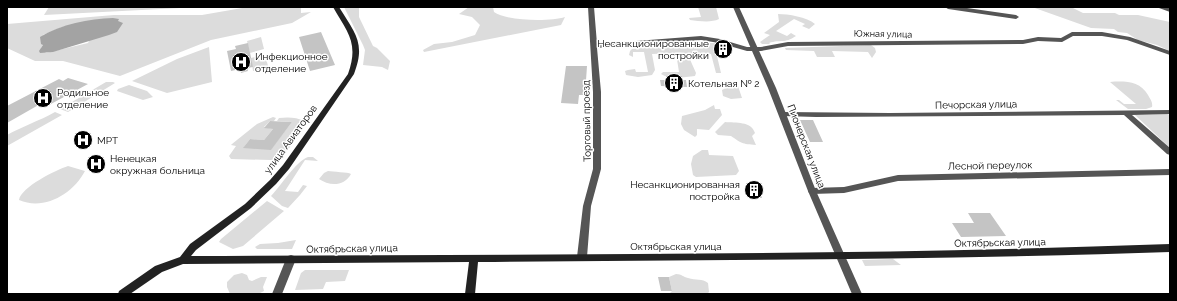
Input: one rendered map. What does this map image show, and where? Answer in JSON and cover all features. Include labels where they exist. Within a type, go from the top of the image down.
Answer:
[{"type":"main road","name":"улица Авиаторов","points":[[182,260],[193,247],[248,206],[273,182],[286,167],[351,74],[358,53],[355,39],[336,7]]},
{"type":"main road","name":"Октябрьская улица","points":[[182,260],[582,258],[1028,253],[1170,248]]},
{"type":"main road","points":[[470,294],[474,258]]},
{"type":"main road","points":[[123,294],[163,266],[182,260]]},
{"type":"street","name":"Торговый проезд","points":[[582,258],[587,206],[597,169],[597,103],[591,7]]},
{"type":"street","name":"Пионерская улица","points":[[736,7],[783,114],[812,191],[857,294]]},
{"type":"street","points":[[948,7],[1016,17]]},
{"type":"street","points":[[1161,7],[1170,10]]},
{"type":"street","name":"Южная улица","points":[[594,46],[701,38],[754,49],[788,44],[930,44],[1023,42],[1038,39],[1062,40],[1072,34],[1086,33],[1128,38],[1170,53]]},
{"type":"street","name":"Печорская улица","points":[[783,114],[816,116],[1170,112]]},
{"type":"street","points":[[1126,113],[1170,152]]},
{"type":"street","name":"Лесной переулок","points":[[812,191],[844,190],[898,178],[1170,172]]},
{"type":"street","points":[[277,294],[291,259]]},
{"type":"shaded area","points":[[49,7],[200,7],[44,15]]},
{"type":"shaded area","points":[[248,7],[301,7],[301,13],[311,12],[292,23],[211,40],[120,76],[63,61],[35,61],[7,48],[7,24],[114,15],[202,15]],"holes":[[[101,19],[88,43],[46,53],[41,48],[43,45],[43,35],[62,27]]]},
{"type":"shaded area","points":[[344,7],[359,7],[359,17],[373,46],[390,61],[388,70],[382,67],[363,65],[365,50]]},
{"type":"shaded area","points":[[469,7],[493,7],[494,12],[500,15],[518,19],[549,20],[565,17],[561,25],[424,52],[423,50],[434,44],[452,42],[475,35],[480,25],[472,17],[459,14]]},
{"type":"shaded area","points":[[698,7],[716,7],[719,19],[709,21],[690,20],[689,18],[701,17]]},
{"type":"shaded area","points":[[1032,7],[1071,7],[1083,13],[1138,15],[1170,22],[1170,51],[1157,45],[1138,40],[1127,33],[1118,32],[1114,29],[1091,28]]},
{"type":"shaded area","points":[[778,14],[792,15],[815,24],[809,29],[802,26],[805,24],[794,19],[776,31],[787,36],[791,33],[796,36],[785,41],[762,44],[760,42],[770,35],[764,33],[779,22]]},
{"type":"shaded area","points":[[113,18],[119,19],[118,21],[123,23],[117,32],[53,52],[40,53],[39,51],[43,45],[41,44],[40,37],[48,32],[75,23]]},
{"type":"shaded area","points":[[261,37],[264,49],[250,53],[247,41]]},
{"type":"shaded area","points":[[721,43],[727,47],[725,52],[717,56],[721,73],[716,73],[711,54],[691,54],[688,55],[696,73],[695,76],[673,78],[661,74],[663,72],[679,72],[676,53],[652,54],[655,70],[652,75],[638,77],[626,75],[625,71],[635,69],[636,72],[648,72],[644,52],[633,52],[633,57],[629,55],[632,49],[672,44]]},
{"type":"shaded area","points":[[871,45],[875,48],[876,52],[872,58],[868,52],[832,51],[835,57],[817,57],[814,51],[786,50],[785,48]]},
{"type":"shaded area","points":[[209,47],[212,82],[167,93],[132,81],[177,59]]},
{"type":"shaded area","points":[[263,55],[264,58],[266,58],[268,66],[264,69],[253,71],[251,58]]},
{"type":"shaded area","points":[[106,82],[115,83],[68,112],[60,109]]},
{"type":"shaded area","points":[[1110,82],[1127,82],[1136,84],[1145,90],[1152,107],[1146,109],[1128,109],[1116,100],[1119,100],[1124,104],[1136,104]]},
{"type":"shaded area","points":[[129,85],[147,91],[153,97],[143,100],[117,91],[118,89]]},
{"type":"shaded area","points":[[730,86],[738,86],[742,98],[731,99],[723,96],[722,90]]},
{"type":"shaded area","points":[[714,105],[715,109],[720,109],[722,115],[709,130],[697,129],[697,135],[695,137],[684,130],[681,124],[682,116],[705,110]]},
{"type":"shaded area","points":[[55,112],[62,115],[7,146],[7,135]]},
{"type":"shaded area","points":[[1135,115],[1170,115],[1170,148]]},
{"type":"shaded area","points":[[273,117],[276,118],[274,121],[270,121],[264,127],[273,129],[264,140],[250,139],[244,147],[271,149],[292,122],[277,121],[279,118],[285,117],[304,121],[305,125],[283,157],[271,160],[231,159],[229,156],[236,146],[231,145],[232,144],[257,124]]},
{"type":"shaded area","points":[[725,122],[743,123],[750,126],[755,133],[752,136],[756,145],[742,143],[731,136],[718,135],[715,132]]},
{"type":"shaded area","points":[[702,150],[708,150],[709,155],[733,156],[739,171],[736,175],[696,177],[693,175],[691,164],[693,156]]},
{"type":"shaded area","points":[[313,157],[318,161],[305,160],[285,191],[298,192],[303,185],[307,186],[288,208],[282,206],[271,196],[294,168],[303,159]]},
{"type":"shaded area","points":[[68,166],[85,171],[73,187],[65,193],[48,202],[29,203],[19,200],[21,195],[32,185],[48,175]]},
{"type":"shaded area","points":[[328,171],[351,174],[344,181],[332,184],[319,179]]},
{"type":"shaded area","points":[[267,201],[284,211],[243,246],[233,249],[219,242],[221,239]]},
{"type":"shaded area","points":[[296,240],[292,249],[257,249],[255,247],[260,244]]},
{"type":"shaded area","points":[[893,259],[901,265],[865,266],[862,260]]},
{"type":"shaded area","points":[[305,270],[349,270],[345,281],[326,282],[323,289],[295,290],[301,273]]},
{"type":"shaded area","points":[[242,273],[247,275],[249,280],[252,281],[261,277],[267,277],[263,287],[264,291],[258,294],[230,294],[227,287],[227,282],[234,275]]},
{"type":"shaded area","points":[[680,274],[686,278],[706,281],[708,283],[709,292],[707,294],[669,294],[672,291],[669,277]]},
{"type":"building","points":[[321,32],[335,65],[310,71],[299,37]]},
{"type":"building","name":"Инфекционное отделение","points":[[248,43],[253,67],[247,68],[248,71],[241,73],[240,69],[231,71],[227,51],[236,49],[235,46]]},
{"type":"building","points":[[566,66],[587,66],[585,95],[579,95],[578,104],[561,103]]},
{"type":"building","name":"Родильное отделение","points":[[68,78],[88,84],[49,105],[42,103],[7,123],[7,106],[59,79],[63,81]]},
{"type":"building","name":"Котельная № 2","points":[[660,80],[686,80],[687,87],[661,86]]},
{"type":"building","points":[[800,120],[813,120],[823,142],[810,142]]},
{"type":"building","points":[[270,121],[292,122],[271,150],[243,148],[250,139],[264,140],[273,129],[264,128]]},
{"type":"building","name":"Несанкционированная постройка","points":[[747,183],[757,183],[762,198],[751,198]]},
{"type":"building","points":[[968,213],[990,213],[1006,236],[961,237],[952,223],[974,223]]},
{"type":"building","points":[[658,277],[669,277],[672,291],[661,291]]},
{"type":"place","name":"Несанкционированные постройки","points":[[723,49]]},
{"type":"place","name":"Инфекционное отделение","points":[[241,62]]},
{"type":"place","name":"Котельная № 2","points":[[674,83]]},
{"type":"place","name":"Родильное отделение","points":[[43,98]]},
{"type":"place","name":"МРТ","points":[[83,140]]},
{"type":"place","name":"Ненецкая окружная больница","points":[[96,164]]},
{"type":"place","name":"Несанкционированная постройка","points":[[754,190]]}]
